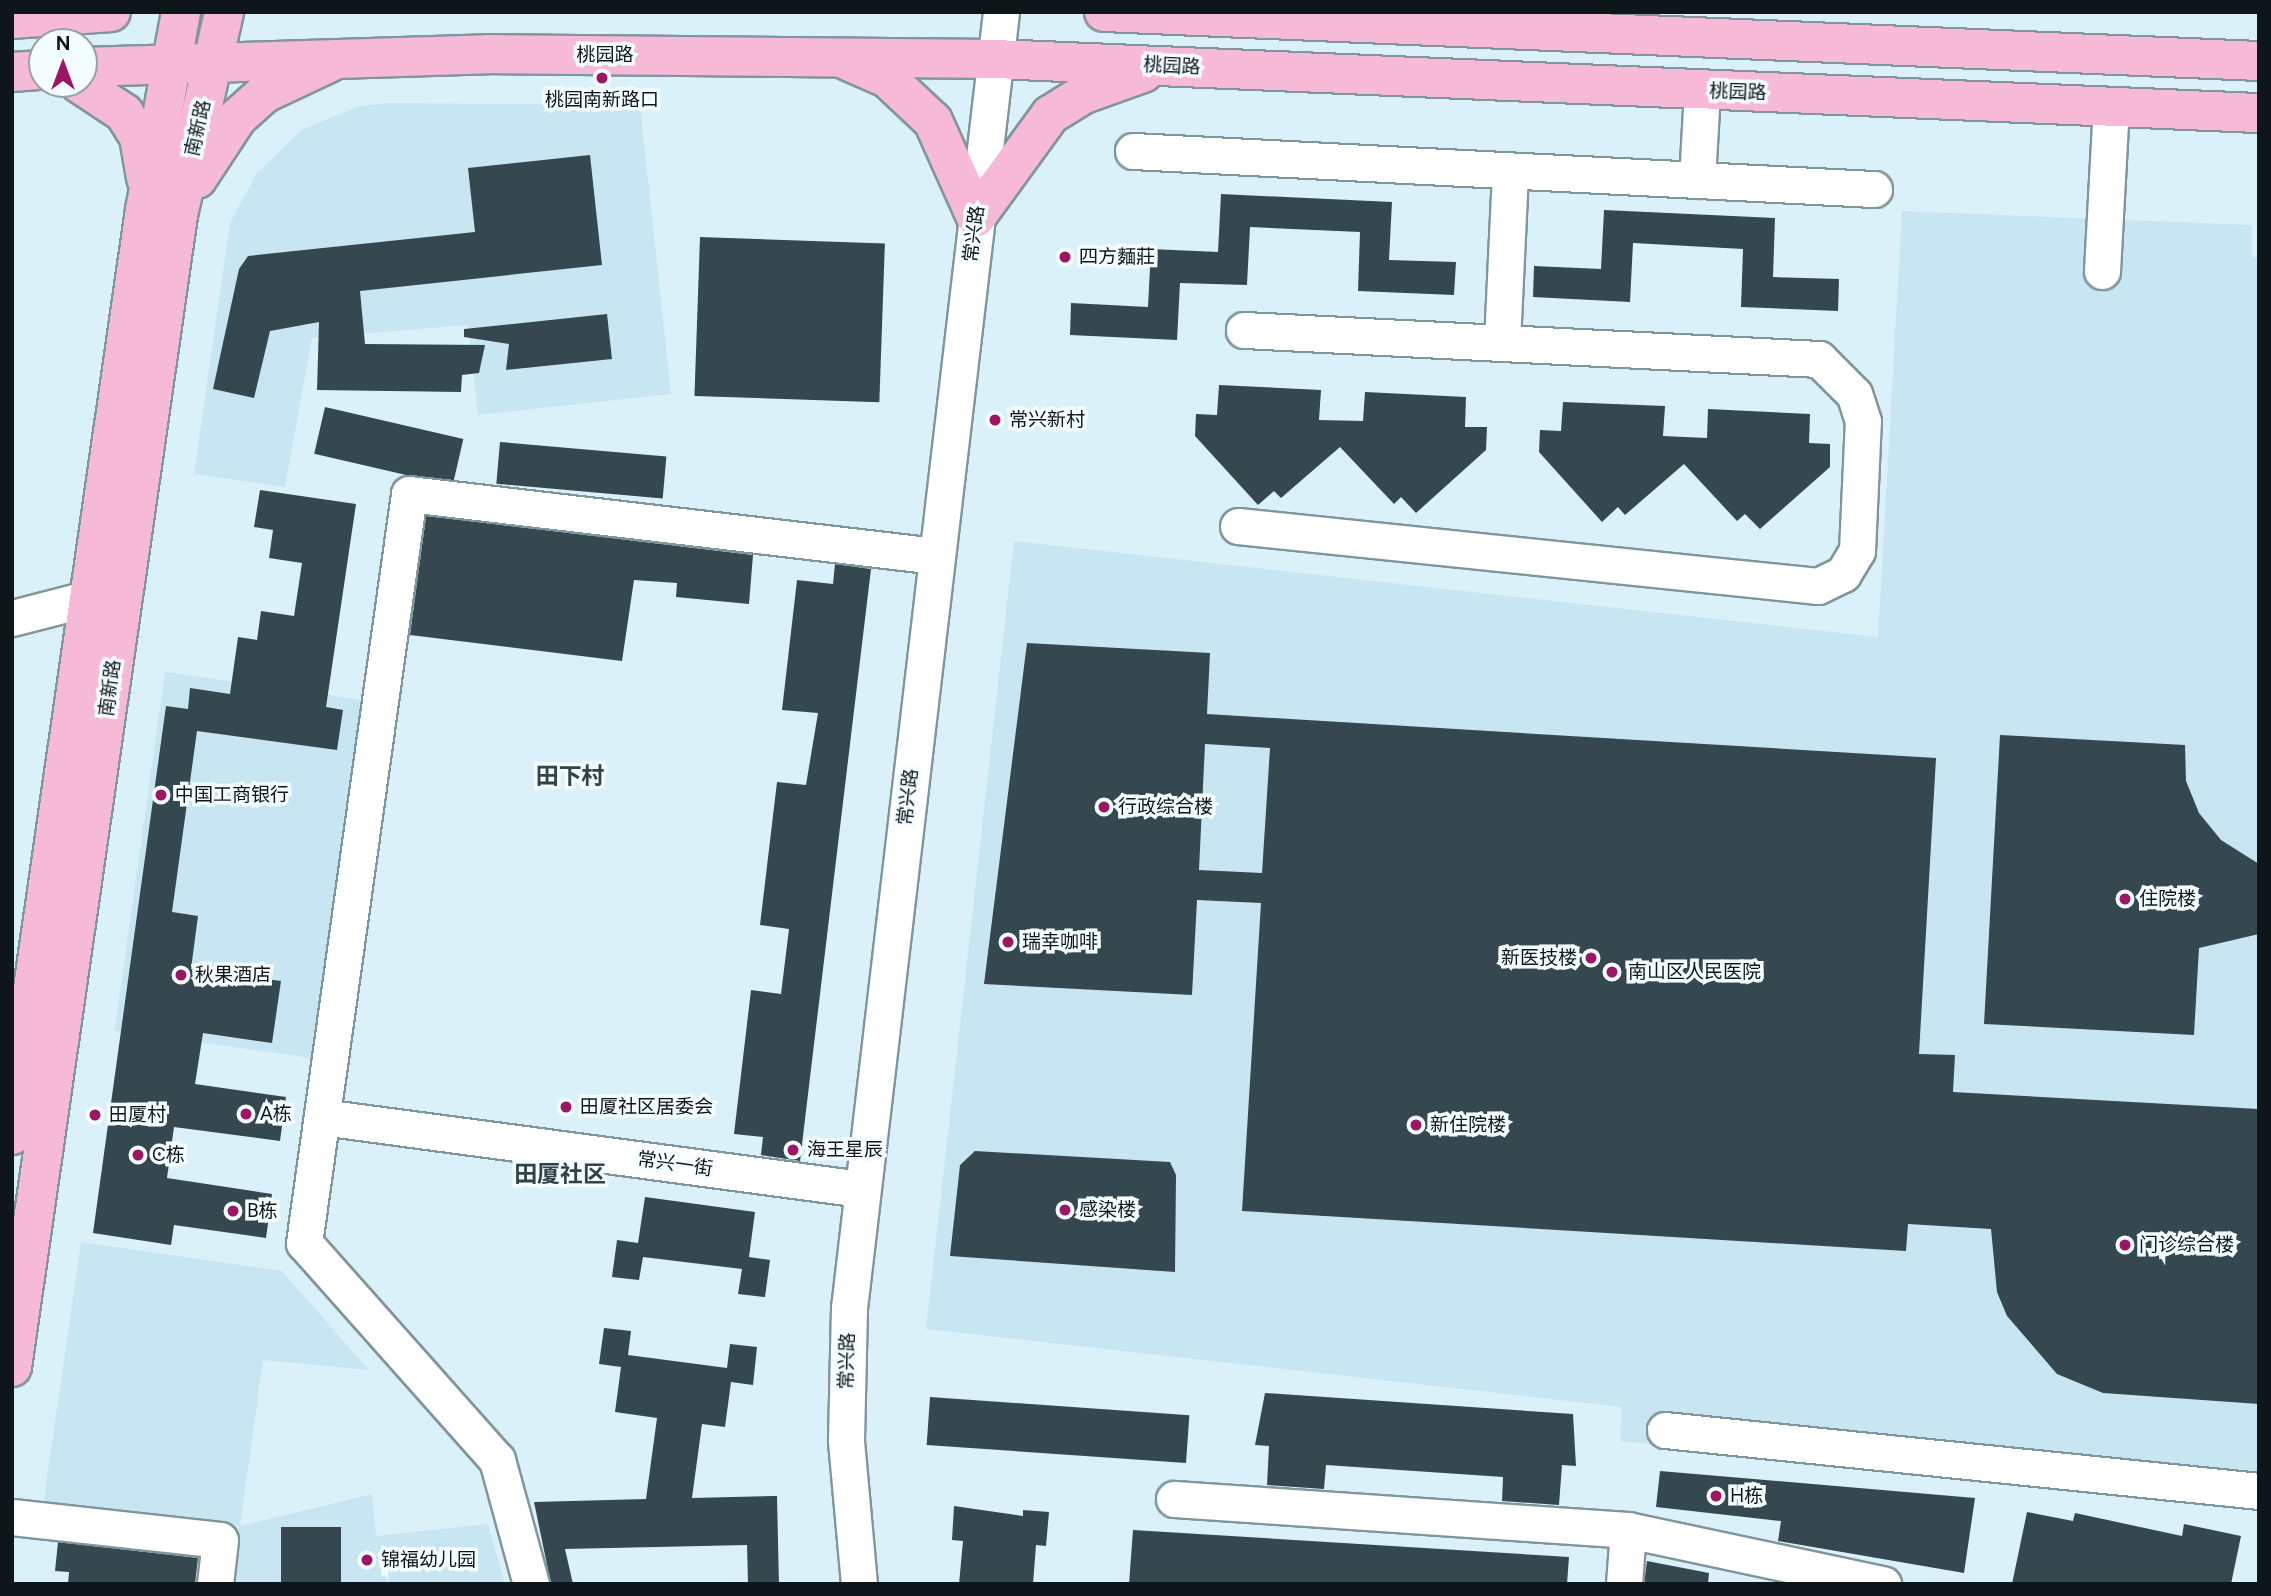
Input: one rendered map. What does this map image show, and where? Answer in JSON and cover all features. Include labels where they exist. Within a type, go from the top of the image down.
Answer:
[{"type":"main road","points":[[39,16],[111,12]]},
{"type":"main road","name":"南新路","points":[[12,1367],[162,212],[173,60],[181,12]]},
{"type":"main road","name":"南新路","points":[[12,1135],[90,598],[162,212],[214,58],[225,12]]},
{"type":"main road","points":[[1104,12],[1586,23],[2259,61]]},
{"type":"main road","points":[[162,212],[214,147],[265,93],[309,70],[368,56]]},
{"type":"main road","name":"桃园路","points":[[98,66],[214,58],[368,56],[995,58],[1702,91],[2259,113]]},
{"type":"main road","points":[[828,57],[887,78],[920,105],[944,139],[976,217]]},
{"type":"main road","points":[[976,217],[1050,115],[1084,94],[1163,66]]},
{"type":"main road","points":[[98,92],[105,95],[139,137],[162,212]]},
{"type":"street","name":"常兴路","points":[[859,1584],[846,1374],[862,1189],[1001,12]]},
{"type":"street","points":[[1697,180],[1702,91]]},
{"type":"street","points":[[2102,271],[2110,106]]},
{"type":"street","points":[[1133,151],[1874,189]]},
{"type":"street","points":[[1502,342],[1510,172]]},
{"type":"street","points":[[1238,526],[1786,586],[1818,586],[1843,574],[1857,551],[1863,421],[1854,394],[1836,370],[1819,359],[1244,330]]},
{"type":"street","points":[[531,1584],[496,1460],[304,1243],[409,494],[936,556]]},
{"type":"street","points":[[12,618],[90,598]]},
{"type":"street","name":"常兴一街","points":[[322,1117],[862,1189]]},
{"type":"street","points":[[1665,1430],[2259,1491]]},
{"type":"street","points":[[1174,1499],[1628,1530],[1883,1584]]},
{"type":"street","points":[[12,1517],[220,1540],[215,1584]]},
{"type":"street","points":[[1624,1584],[1628,1530]]},
{"type":"shaded area","points":[[390,103],[640,105],[671,394],[478,415],[468,325],[312,338],[285,487],[194,474],[230,223],[256,174],[301,130],[359,106]]},
{"type":"shaded area","name":"南山区人民医院","points":[[1902,211],[2252,225],[2252,257],[2259,258],[2259,1506],[1620,1441],[1622,1407],[926,1329],[1014,541],[1878,637]]},
{"type":"shaded area","points":[[165,672],[362,700],[312,1058],[115,1030]]},
{"type":"shaded area","points":[[81,1242],[282,1271],[369,1370],[263,1360],[240,1526],[372,1494],[376,1536],[488,1524],[505,1584],[232,1584],[239,1526],[42,1512]]},
{"type":"building","points":[[590,155],[602,265],[360,291],[365,344],[485,345],[479,373],[462,375],[461,392],[317,390],[319,322],[270,331],[254,398],[213,389],[239,269],[248,256],[475,232],[468,168]]},
{"type":"building","points":[[1221,194],[1392,202],[1389,260],[1456,262],[1454,295],[1358,291],[1360,232],[1250,227],[1247,285],[1180,283],[1177,340],[1070,335],[1071,303],[1148,307],[1151,249],[1218,252]]},
{"type":"building","points":[[1604,210],[1775,218],[1773,277],[1839,279],[1838,311],[1741,307],[1743,249],[1633,243],[1630,302],[1533,297],[1534,266],[1601,269]]},
{"type":"building","points":[[700,237],[885,243],[879,402],[694,396]]},
{"type":"building","points":[[607,314],[612,359],[506,370],[509,344],[464,337],[464,329]]},
{"type":"building","points":[[1219,385],[1321,390],[1319,420],[1363,421],[1365,392],[1466,397],[1465,427],[1487,427],[1486,450],[1416,513],[1401,497],[1394,504],[1340,447],[1281,498],[1274,491],[1258,505],[1195,436],[1196,414],[1217,415]]},
{"type":"building","points":[[1563,402],[1665,406],[1663,436],[1707,438],[1708,409],[1810,414],[1809,443],[1830,444],[1830,467],[1760,529],[1745,514],[1737,521],[1684,464],[1625,515],[1618,507],[1602,522],[1539,452],[1540,430],[1561,431]]},
{"type":"building","points":[[325,407],[463,439],[453,486],[314,454]]},
{"type":"building","points":[[500,442],[666,457],[663,498],[496,484]]},
{"type":"building","points":[[260,490],[356,504],[326,707],[343,710],[337,750],[197,731],[172,912],[198,916],[191,969],[281,981],[272,1043],[203,1033],[195,1084],[286,1097],[280,1141],[174,1127],[167,1178],[272,1194],[266,1238],[174,1225],[171,1245],[93,1233],[166,706],[188,709],[190,688],[230,694],[238,637],[257,640],[261,611],[294,616],[302,563],[269,558],[273,530],[254,527]]},
{"type":"building","points":[[426,516],[753,555],[749,604],[676,597],[677,583],[634,580],[622,661],[410,635]]},
{"type":"building","points":[[835,564],[871,569],[800,1161],[761,1155],[763,1137],[734,1134],[751,990],[781,994],[789,929],[760,925],[777,782],[806,785],[818,713],[782,710],[797,580],[833,584]]},
{"type":"building","points":[[1027,643],[1210,653],[1207,714],[1936,758],[1919,1054],[1955,1055],[1953,1092],[2259,1109],[2259,1404],[2103,1393],[2057,1374],[2007,1316],[1997,1292],[1991,1229],[1908,1224],[1906,1251],[1242,1211],[1261,903],[1197,900],[1192,995],[984,984]],"holes":[[[1205,744],[1270,748],[1262,873],[1199,870]]]},
{"type":"building","name":"住院楼","points":[[2000,735],[2185,745],[2186,781],[2199,813],[2221,840],[2259,864],[2259,934],[2199,948],[2194,1035],[1984,1024]]},
{"type":"building","name":"感染楼","points":[[975,1151],[1170,1162],[1176,1175],[1175,1272],[950,1256],[960,1165]]},
{"type":"building","points":[[645,1197],[755,1212],[749,1257],[770,1260],[765,1297],[738,1294],[742,1269],[643,1257],[639,1280],[612,1277],[617,1240],[638,1243]]},
{"type":"building","points":[[604,1328],[631,1331],[628,1355],[727,1368],[730,1344],[757,1347],[753,1385],[731,1382],[725,1427],[702,1424],[692,1498],[777,1496],[779,1584],[748,1584],[747,1545],[565,1549],[573,1584],[551,1584],[534,1502],[646,1499],[657,1418],[615,1412],[621,1367],[599,1364]]},
{"type":"building","points":[[1265,1393],[1573,1414],[1576,1466],[1562,1465],[1559,1505],[1502,1501],[1503,1477],[1326,1465],[1324,1489],[1267,1485],[1269,1446],[1255,1445]]},
{"type":"building","points":[[930,1397],[1189,1415],[1186,1463],[927,1445]]},
{"type":"building","points":[[1660,1471],[1975,1498],[1964,1573],[1778,1541],[1781,1521],[1656,1507]]},
{"type":"building","points":[[954,1506],[1023,1516],[1023,1510],[1049,1512],[1046,1546],[1036,1545],[1033,1584],[959,1584],[963,1541],[952,1540]]},
{"type":"building","points":[[2027,1512],[2073,1521],[2075,1513],[2182,1536],[2184,1524],[2241,1536],[2231,1584],[2012,1584]]},
{"type":"building","points":[[281,1527],[341,1527],[341,1584],[281,1584]]},
{"type":"building","points":[[1133,1530],[1569,1557],[1567,1584],[1129,1584]]},
{"type":"building","points":[[58,1542],[198,1558],[195,1584],[68,1584],[69,1572],[55,1571]]},
{"type":"building","points":[[1647,1561],[1709,1573],[1708,1584],[1644,1584]]},
{"type":"place","name":"桃园南新路口","points":[[602,78]]},
{"type":"place","name":"四方麵莊","points":[[1065,257]]},
{"type":"place","name":"常兴新村","points":[[995,420]]},
{"type":"place","name":"中国工商银行","points":[[161,795]]},
{"type":"place","name":"行政综合楼","points":[[1104,807]]},
{"type":"place","name":"住院楼","points":[[2125,899]]},
{"type":"place","name":"瑞幸咖啡","points":[[1008,942]]},
{"type":"place","name":"新医技楼","points":[[1591,958]]},
{"type":"place","name":"南山区人民医院","points":[[1612,972]]},
{"type":"place","name":"秋果酒店","points":[[181,975]]},
{"type":"place","name":"田厦社区居委会","points":[[566,1107]]},
{"type":"place","name":"A栋","points":[[246,1114]]},
{"type":"place","name":"田厦村","points":[[95,1115]]},
{"type":"place","name":"新住院楼","points":[[1416,1125]]},
{"type":"place","name":"海王星辰","points":[[793,1150]]},
{"type":"place","name":"C栋","points":[[138,1155]]},
{"type":"place","name":"感染楼","points":[[1065,1210]]},
{"type":"place","name":"B栋","points":[[233,1211]]},
{"type":"place","name":"门诊综合楼","points":[[2125,1245]]},
{"type":"place","name":"H栋","points":[[1716,1496]]},
{"type":"place","name":"锦福幼儿园","points":[[367,1560]]},
{"type":"district","name":"田下村","points":[[570,776]]},
{"type":"district","name":"田厦社区","points":[[560,1174]]}]
